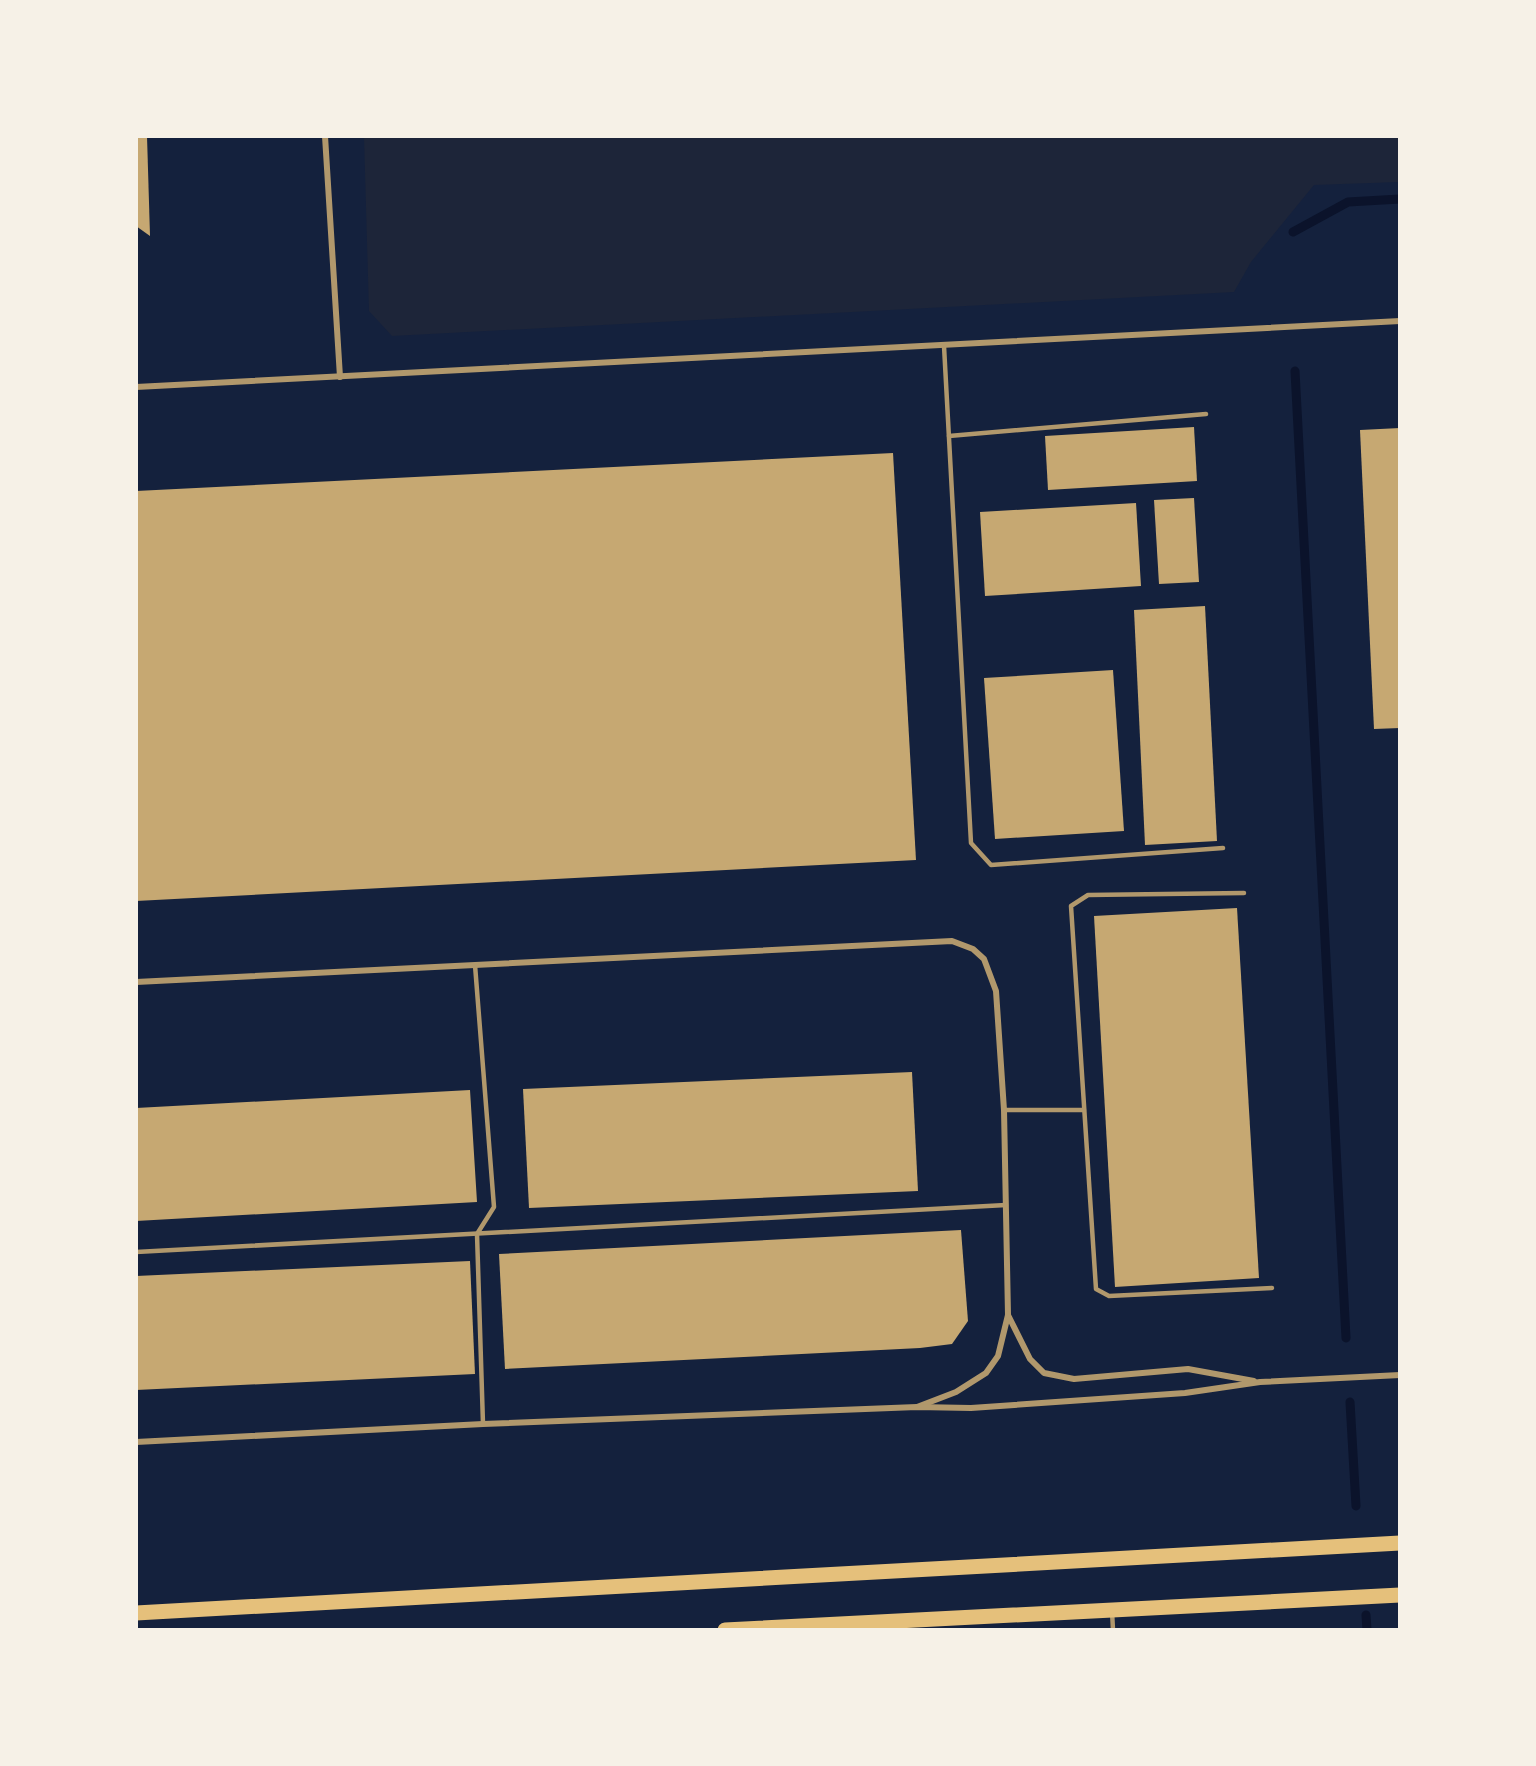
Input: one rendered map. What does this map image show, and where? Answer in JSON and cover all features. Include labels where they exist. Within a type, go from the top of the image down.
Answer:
[{"type":"main road","points":[[136,1613],[1400,1543]]},
{"type":"main road","points":[[725,1629],[1400,1595]]},
{"type":"main road","points":[[795,1629],[818,1624]]},
{"type":"street","points":[[325,136],[340,377]]},
{"type":"street","points":[[136,387],[1400,321]]},
{"type":"street","points":[[136,982],[952,941],[973,949],[984,959],[996,991],[1004,1110],[1008,1315],[998,1356],[986,1373],[956,1392],[917,1407]]},
{"type":"street","points":[[1008,1315],[1030,1359],[1044,1372],[1074,1379],[1188,1369],[1260,1382]]},
{"type":"street","points":[[136,1442],[483,1424],[917,1407],[971,1408],[1185,1393],[1260,1382],[1400,1375]]},
{"type":"lane","points":[[944,346],[971,843],[992,865],[1223,848]]},
{"type":"lane","points":[[949,436],[1206,414]]},
{"type":"lane","points":[[1244,893],[1088,895],[1071,906],[1096,1289],[1109,1296],[1272,1288]]},
{"type":"lane","points":[[475,965],[494,1207],[477,1234],[483,1424]]},
{"type":"lane","points":[[1004,1110],[1084,1110]]},
{"type":"lane","points":[[136,1252],[1006,1205]]},
{"type":"lane","points":[[1112,1609],[1113,1629]]},
{"type":"shaded area","points":[[1399,136],[1399,182],[1314,185],[1251,262],[1234,292],[392,336],[369,311],[364,137]]},
{"type":"building","points":[[136,136],[147,136],[150,236],[136,226]]},
{"type":"building","points":[[1194,427],[1197,481],[1048,490],[1045,436]]},
{"type":"building","points":[[1400,428],[1400,728],[1374,729],[1360,430]]},
{"type":"building","points":[[893,453],[916,860],[136,901],[136,491]]},
{"type":"building","points":[[1194,498],[1199,582],[1159,584],[1154,500]]},
{"type":"building","points":[[1136,503],[1141,586],[985,596],[980,512]]},
{"type":"building","points":[[1205,606],[1217,841],[1145,845],[1134,610]]},
{"type":"building","points":[[1113,670],[1124,831],[995,839],[984,678]]},
{"type":"building","points":[[1237,908],[1259,1278],[1115,1287],[1094,916]]},
{"type":"building","points":[[912,1072],[918,1191],[529,1208],[523,1089]]},
{"type":"building","points":[[470,1090],[477,1202],[136,1221],[136,1108]]},
{"type":"building","points":[[961,1230],[968,1321],[952,1344],[920,1348],[505,1369],[499,1254]]},
{"type":"building","points":[[470,1261],[475,1374],[136,1390],[136,1276]]},
{"type":"waterway","points":[[1293,232],[1348,202],[1400,199]]},
{"type":"waterway","points":[[1295,371],[1346,1338]]},
{"type":"waterway","points":[[1350,1402],[1356,1506]]},
{"type":"waterway","points":[[1366,1615],[1367,1630]]}]
